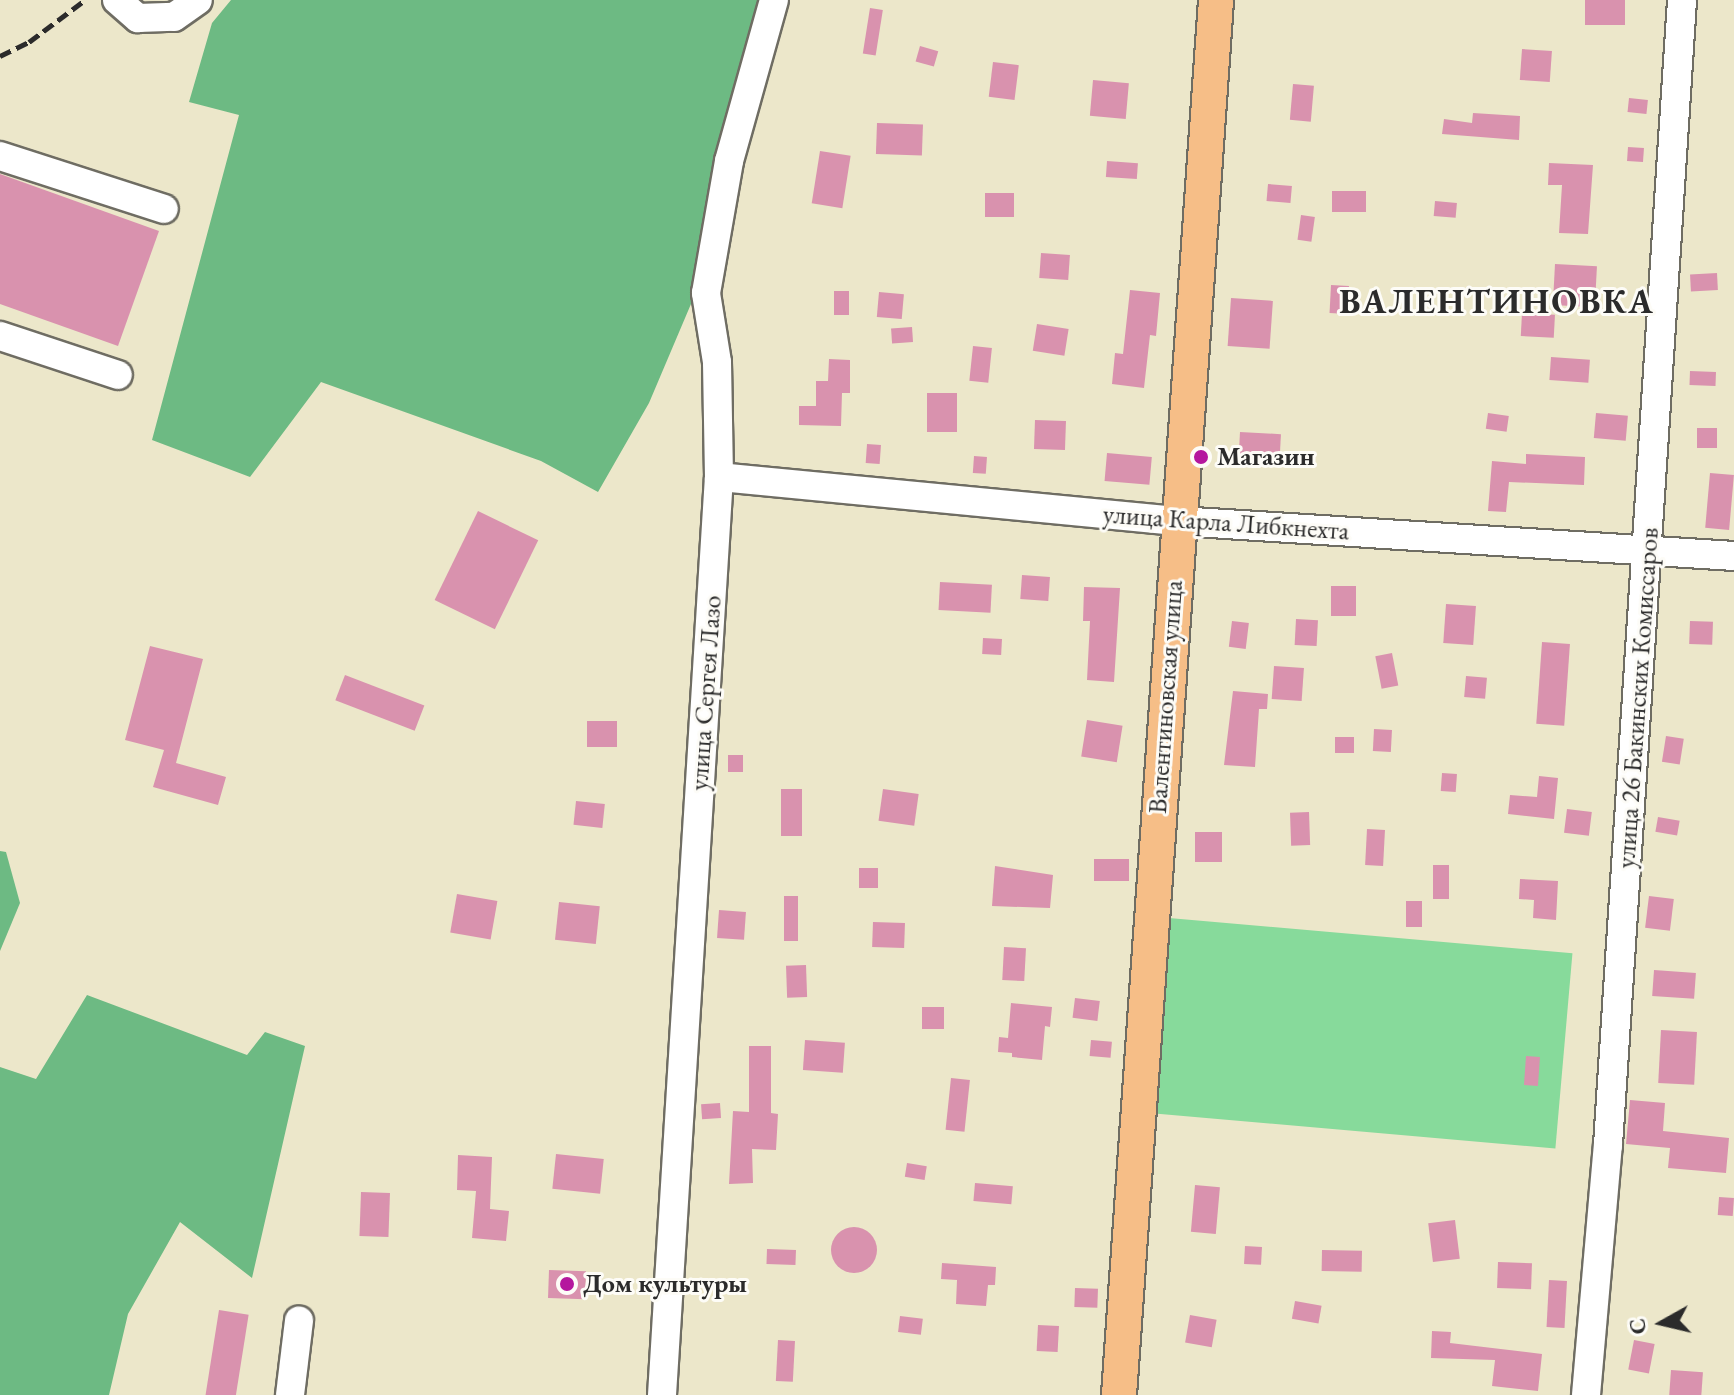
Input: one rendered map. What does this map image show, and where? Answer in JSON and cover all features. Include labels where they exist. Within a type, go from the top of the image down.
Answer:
[{"type":"main road","name":"Валентиновская улица","points":[[1119,1395],[1216,0]]},
{"type":"street","points":[[117,0],[138,18],[174,17],[198,0]]},
{"type":"street","name":"улица Сергея Лазо","points":[[662,1395],[719,477],[717,362],[706,293],[729,161],[774,0]]},
{"type":"street","name":"улица 26 Бакинских Комиссаров","points":[[1586,1395],[1608,1145],[1682,0]]},
{"type":"street","points":[[0,156],[164,209]]},
{"type":"street","points":[[0,336],[118,375]]},
{"type":"street","name":"улица Карла Либкнехта","points":[[719,477],[1178,521],[1734,556]]},
{"type":"street","points":[[290,1395],[299,1321]]},
{"type":"green space","points":[[231,0],[762,0],[716,245],[649,403],[598,492],[541,461],[321,382],[250,477],[152,440],[239,115],[189,102],[212,23]]},
{"type":"green space","points":[[0,851],[6,852],[20,903],[0,951]]},
{"type":"green space","points":[[1169,918],[1572,953],[1555,1149],[1152,1113]]},
{"type":"green space","points":[[87,995],[247,1055],[265,1032],[305,1046],[252,1278],[180,1222],[128,1314],[109,1395],[0,1395],[0,1067],[36,1079]]},
{"type":"building","points":[[1585,0],[1625,0],[1625,25],[1585,25]]},
{"type":"building","points":[[870,8],[883,10],[876,55],[863,53]]},
{"type":"building","points":[[920,46],[938,51],[934,67],[916,61]]},
{"type":"building","points":[[1522,49],[1552,51],[1550,82],[1520,80]]},
{"type":"building","points":[[993,62],[1019,65],[1015,100],[989,97]]},
{"type":"building","points":[[1093,80],[1129,83],[1126,119],[1090,116]]},
{"type":"building","points":[[1293,84],[1314,86],[1311,122],[1290,120]]},
{"type":"building","points":[[1629,98],[1648,100],[1646,114],[1628,112]]},
{"type":"building","points":[[1473,113],[1520,116],[1519,140],[1442,134],[1444,119],[1472,123]]},
{"type":"building","points":[[877,123],[923,125],[922,156],[876,154]]},
{"type":"building","points":[[1628,147],[1644,148],[1643,162],[1627,161]]},
{"type":"building","points":[[820,151],[851,156],[842,208],[812,203]]},
{"type":"building","points":[[1107,161],[1138,163],[1137,179],[1106,177]]},
{"type":"building","points":[[1549,163],[1593,165],[1588,234],[1559,233],[1562,185],[1548,185]]},
{"type":"building","points":[[0,174],[159,231],[118,346],[0,304]]},
{"type":"building","points":[[1268,184],[1292,186],[1290,203],[1267,201]]},
{"type":"building","points":[[1332,191],[1366,191],[1366,212],[1332,212]]},
{"type":"building","points":[[985,193],[1014,193],[1014,217],[985,217]]},
{"type":"building","points":[[1435,201],[1457,203],[1456,218],[1434,216]]},
{"type":"building","points":[[1301,215],[1315,217],[1311,242],[1298,240]]},
{"type":"building","points":[[1041,253],[1070,255],[1068,280],[1039,278]]},
{"type":"building","points":[[1555,264],[1597,266],[1595,307],[1553,305]]},
{"type":"building","points":[[1717,273],[1718,290],[1691,291],[1690,274]]},
{"type":"building","points":[[1331,285],[1349,286],[1348,314],[1330,313]]},
{"type":"building","points":[[1130,290],[1160,293],[1156,336],[1150,335],[1144,388],[1112,384],[1115,353],[1123,354]]},
{"type":"building","points":[[834,291],[849,291],[849,315],[834,315]]},
{"type":"building","points":[[879,292],[904,294],[902,319],[877,317]]},
{"type":"building","points":[[1231,298],[1273,301],[1270,349],[1228,346]]},
{"type":"building","points":[[1522,313],[1555,315],[1554,338],[1521,336]]},
{"type":"building","points":[[1037,324],[1069,329],[1064,356],[1033,351]]},
{"type":"building","points":[[912,327],[913,342],[892,343],[891,328]]},
{"type":"building","points":[[973,346],[992,348],[988,383],[969,381]]},
{"type":"building","points":[[1551,357],[1590,360],[1588,383],[1549,380]]},
{"type":"building","points":[[829,359],[850,360],[850,393],[842,393],[841,426],[799,425],[799,406],[816,406],[816,381],[828,381]]},
{"type":"building","points":[[1690,371],[1716,372],[1715,386],[1690,385]]},
{"type":"building","points":[[927,393],[957,393],[957,432],[927,432]]},
{"type":"building","points":[[1488,413],[1509,416],[1507,432],[1486,429]]},
{"type":"building","points":[[1596,413],[1628,416],[1626,441],[1594,438]]},
{"type":"building","points":[[1035,420],[1066,421],[1065,450],[1034,449]]},
{"type":"building","points":[[1697,428],[1717,428],[1717,448],[1697,448]]},
{"type":"building","points":[[1240,432],[1281,434],[1280,456],[1239,454]]},
{"type":"building","points":[[867,444],[881,445],[880,464],[866,463]]},
{"type":"building","points":[[1107,453],[1152,457],[1149,485],[1105,481]]},
{"type":"building","points":[[1526,454],[1585,457],[1584,485],[1509,482],[1506,512],[1488,511],[1492,461],[1526,464]]},
{"type":"building","points":[[974,456],[987,457],[986,474],[973,473]]},
{"type":"building","points":[[1710,473],[1734,475],[1729,530],[1705,528]]},
{"type":"building","points":[[478,511],[538,540],[495,629],[435,600]]},
{"type":"building","points":[[1022,575],[1050,577],[1048,601],[1020,599]]},
{"type":"building","points":[[940,582],[992,585],[990,613],[939,610]]},
{"type":"building","points":[[1331,586],[1356,586],[1356,616],[1331,616]]},
{"type":"building","points":[[1084,587],[1120,588],[1114,682],[1087,680],[1090,621],[1083,621]]},
{"type":"building","points":[[1446,604],[1476,606],[1473,645],[1443,643]]},
{"type":"building","points":[[1296,619],[1318,620],[1317,646],[1295,645]]},
{"type":"building","points":[[1232,621],[1249,623],[1246,649],[1229,647]]},
{"type":"building","points":[[1690,621],[1713,622],[1712,645],[1689,644]]},
{"type":"building","points":[[983,638],[1002,639],[1001,655],[982,654]]},
{"type":"building","points":[[1542,642],[1570,644],[1564,726],[1536,724]]},
{"type":"building","points":[[150,646],[203,659],[176,763],[226,777],[218,805],[153,787],[164,750],[125,740]]},
{"type":"building","points":[[1392,653],[1398,685],[1382,689],[1375,656]]},
{"type":"building","points":[[1274,666],[1304,668],[1302,701],[1272,699]]},
{"type":"building","points":[[345,675],[424,705],[415,731],[335,700]]},
{"type":"building","points":[[1466,676],[1487,678],[1485,699],[1464,697]]},
{"type":"building","points":[[1233,691],[1268,694],[1267,709],[1259,709],[1255,767],[1224,765]]},
{"type":"building","points":[[1087,720],[1123,726],[1117,762],[1081,757]]},
{"type":"building","points":[[587,721],[617,721],[617,747],[587,747]]},
{"type":"building","points":[[1374,729],[1392,730],[1391,752],[1373,751]]},
{"type":"building","points":[[1666,736],[1684,739],[1680,764],[1662,762]]},
{"type":"building","points":[[1335,737],[1354,737],[1354,753],[1335,753]]},
{"type":"building","points":[[728,755],[743,755],[743,772],[728,772]]},
{"type":"building","points":[[1442,773],[1457,774],[1456,792],[1441,791]]},
{"type":"building","points":[[1539,776],[1558,778],[1554,819],[1508,814],[1510,795],[1537,797]]},
{"type":"building","points":[[781,789],[802,789],[802,836],[781,836]]},
{"type":"building","points":[[883,789],[919,794],[914,826],[879,821]]},
{"type":"building","points":[[576,801],[605,804],[602,828],[573,825]]},
{"type":"building","points":[[1567,809],[1592,812],[1589,836],[1564,833]]},
{"type":"building","points":[[1309,812],[1310,845],[1291,846],[1290,813]]},
{"type":"building","points":[[1658,817],[1680,821],[1677,836],[1655,832]]},
{"type":"building","points":[[1367,829],[1385,830],[1383,866],[1365,865]]},
{"type":"building","points":[[1195,832],[1222,832],[1222,862],[1195,862]]},
{"type":"building","points":[[1094,859],[1129,859],[1129,881],[1094,881]]},
{"type":"building","points":[[1433,865],[1449,865],[1449,899],[1433,899]]},
{"type":"building","points":[[995,866],[1053,875],[1050,908],[992,906]]},
{"type":"building","points":[[859,868],[878,868],[878,888],[859,888]]},
{"type":"building","points":[[1520,879],[1558,881],[1556,920],[1533,918],[1534,900],[1519,899]]},
{"type":"building","points":[[457,894],[497,901],[491,940],[450,932]]},
{"type":"building","points":[[784,896],[798,896],[798,941],[784,941]]},
{"type":"building","points":[[1649,896],[1674,899],[1670,931],[1645,928]]},
{"type":"building","points":[[1406,901],[1422,901],[1422,927],[1406,927]]},
{"type":"building","points":[[559,902],[600,906],[596,944],[555,940]]},
{"type":"building","points":[[719,910],[746,912],[744,940],[717,938]]},
{"type":"building","points":[[873,922],[905,923],[904,948],[872,947]]},
{"type":"building","points":[[1004,947],[1026,948],[1024,981],[1002,980]]},
{"type":"building","points":[[806,965],[807,997],[787,998],[786,966]]},
{"type":"building","points":[[1654,970],[1696,973],[1694,999],[1652,996]]},
{"type":"building","points":[[1075,998],[1100,1001],[1097,1021],[1073,1018]]},
{"type":"building","points":[[1011,1003],[1052,1007],[1050,1027],[1045,1026],[1042,1060],[1012,1057],[1012,1053],[998,1052],[999,1037],[1008,1038]]},
{"type":"building","points":[[922,1007],[944,1007],[944,1029],[922,1029]]},
{"type":"building","points":[[1661,1030],[1697,1032],[1694,1085],[1658,1083]]},
{"type":"building","points":[[805,1040],[845,1043],[843,1073],[803,1070]]},
{"type":"building","points":[[1091,1040],[1112,1042],[1111,1058],[1090,1056]]},
{"type":"building","points":[[749,1046],[771,1046],[771,1113],[778,1114],[776,1150],[752,1149],[753,1183],[729,1184],[733,1111],[749,1112]]},
{"type":"building","points":[[1526,1056],[1540,1057],[1538,1086],[1524,1085]]},
{"type":"building","points":[[951,1078],[970,1080],[964,1132],[946,1130]]},
{"type":"building","points":[[1630,1100],[1665,1103],[1663,1131],[1729,1138],[1726,1173],[1668,1168],[1670,1148],[1626,1144]]},
{"type":"building","points":[[720,1103],[721,1118],[702,1119],[701,1104]]},
{"type":"building","points":[[556,1154],[604,1159],[600,1194],[552,1189]]},
{"type":"building","points":[[458,1155],[492,1157],[490,1209],[509,1211],[506,1241],[472,1238],[476,1191],[457,1190]]},
{"type":"building","points":[[907,1163],[927,1166],[925,1180],[905,1177]]},
{"type":"building","points":[[975,1183],[1013,1186],[1011,1204],[973,1201]]},
{"type":"building","points":[[1195,1185],[1220,1187],[1216,1234],[1191,1232]]},
{"type":"building","points":[[361,1192],[390,1193],[388,1237],[359,1236]]},
{"type":"building","points":[[1719,1197],[1734,1198],[1733,1216],[1718,1215]]},
{"type":"building","points":[[1455,1220],[1460,1259],[1433,1262],[1428,1223]]},
{"type":"building","points":[[854,1227],[863,1228],[870,1234],[876,1241],[876,1259],[870,1266],[863,1272],[854,1273],[845,1272],[838,1266],[832,1259],[831,1250],[832,1241],[838,1234],[845,1228]]},
{"type":"building","points":[[1245,1246],[1262,1247],[1261,1265],[1244,1264]]},
{"type":"building","points":[[767,1249],[796,1250],[795,1265],[766,1264]]},
{"type":"building","points":[[1322,1250],[1362,1251],[1362,1272],[1322,1271]]},
{"type":"building","points":[[1498,1262],[1532,1263],[1531,1289],[1497,1288]]},
{"type":"building","points":[[942,1263],[996,1267],[995,1285],[988,1285],[986,1306],[956,1304],[957,1280],[941,1279]]},
{"type":"building","name":"Дом культуры","points":[[549,1270],[586,1271],[585,1299],[548,1298]]},
{"type":"building","points":[[1549,1280],[1567,1281],[1565,1328],[1547,1327]]},
{"type":"building","points":[[1075,1288],[1098,1289],[1097,1308],[1074,1307]]},
{"type":"building","points":[[1295,1301],[1322,1306],[1318,1323],[1292,1319]]},
{"type":"building","points":[[219,1310],[249,1315],[236,1395],[206,1395]]},
{"type":"building","points":[[1190,1315],[1217,1320],[1212,1347],[1185,1343]]},
{"type":"building","points":[[900,1316],[923,1319],[921,1335],[898,1332]]},
{"type":"building","points":[[1038,1325],[1059,1326],[1058,1352],[1037,1351]]},
{"type":"building","points":[[1432,1331],[1451,1332],[1450,1343],[1542,1354],[1538,1391],[1492,1386],[1495,1360],[1431,1358]]},
{"type":"building","points":[[778,1340],[795,1341],[793,1382],[776,1381]]},
{"type":"building","points":[[1634,1340],[1655,1344],[1649,1373],[1628,1369]]},
{"type":"building","points":[[1671,1370],[1703,1372],[1701,1395],[1669,1395]]},
{"type":"railway","points":[[0,56],[29,42],[85,0]]},
{"type":"place","name":"Магазин","points":[[1201,457]]},
{"type":"place","name":"Дом культуры","points":[[567,1284]]},
{"type":"district","name":"ВАЛЕНТИНОВКА","points":[[1497,302]]}]
